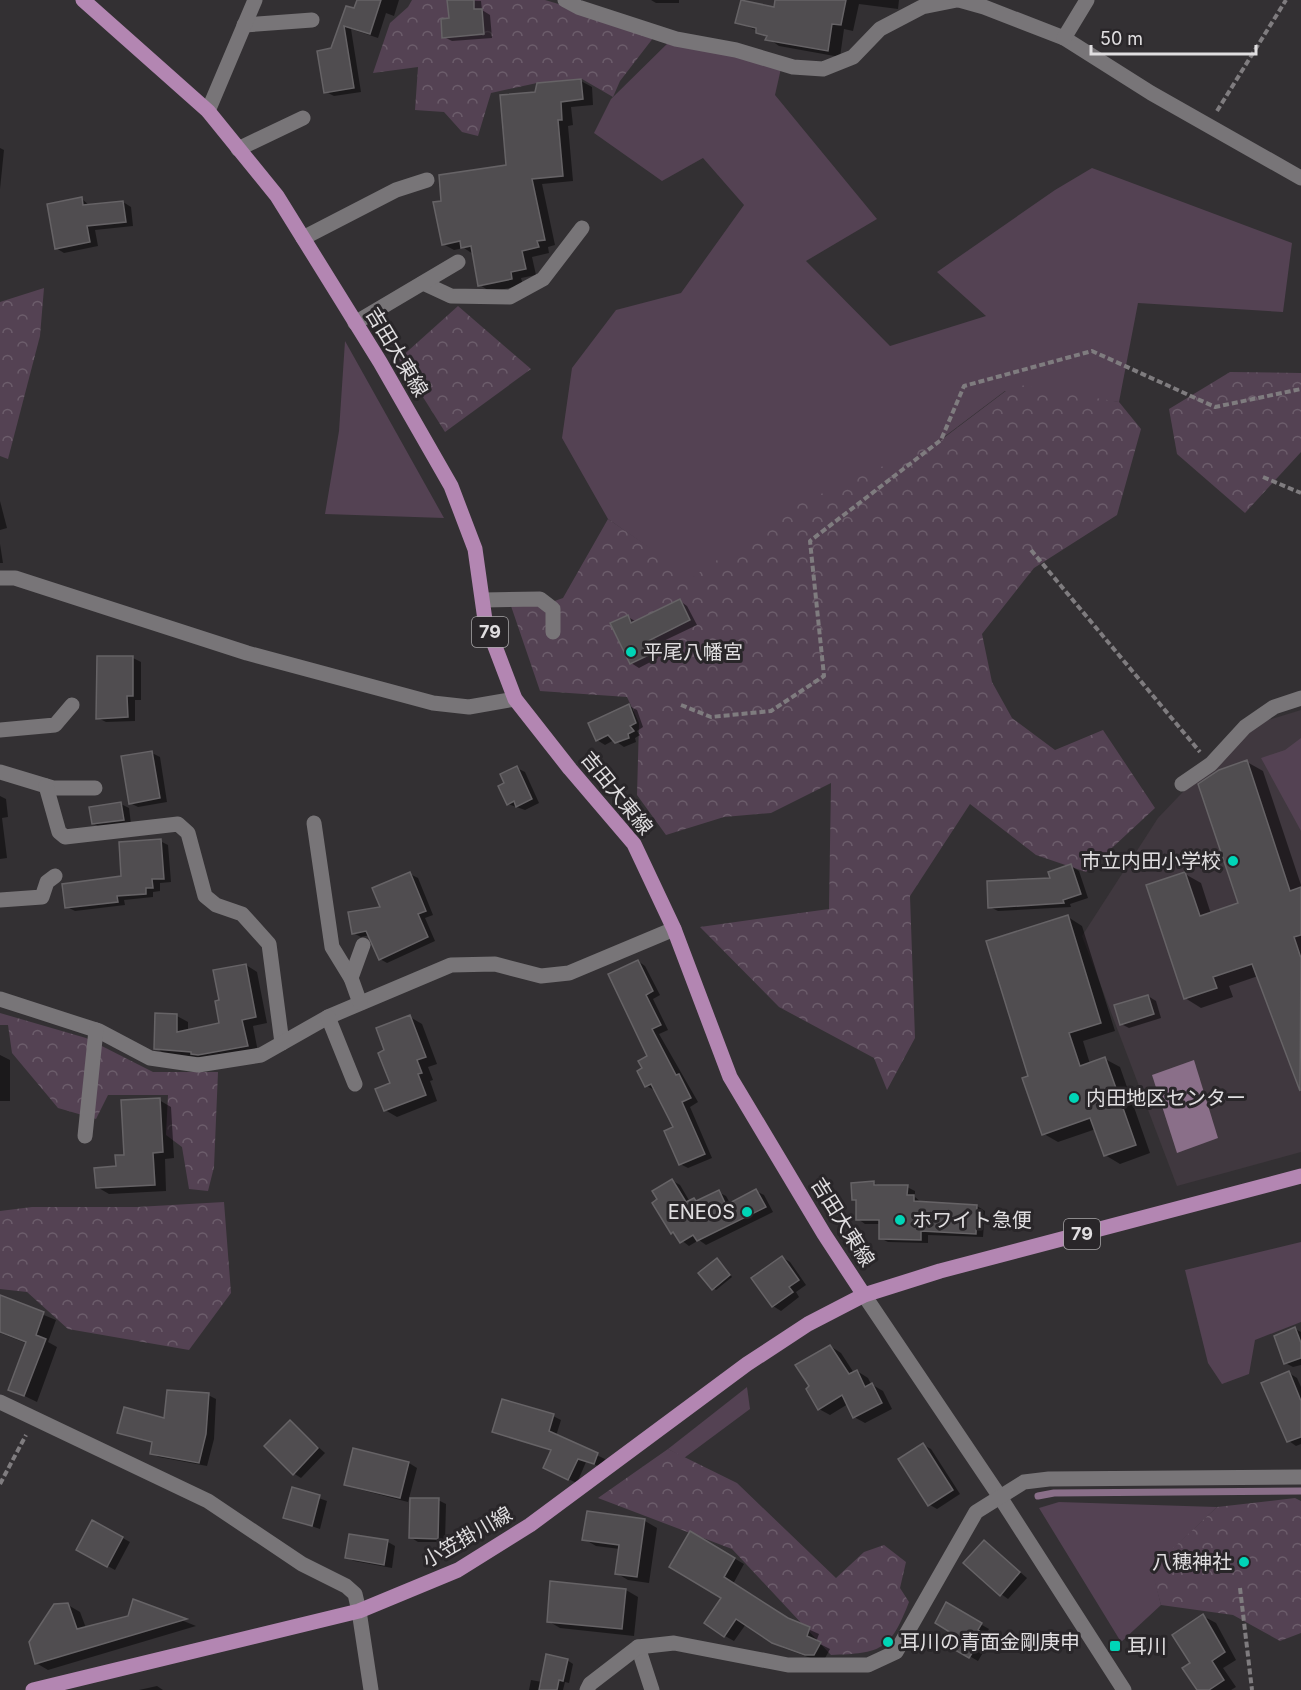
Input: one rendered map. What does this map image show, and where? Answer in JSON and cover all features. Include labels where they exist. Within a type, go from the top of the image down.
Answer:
[{"type":"main road","name":"吉田大東線","points":[[83,0],[208,111],[277,196],[356,323],[451,486],[475,549],[485,621],[515,699],[570,769],[634,844],[674,929],[730,1077],[824,1234],[864,1295],[940,1271],[1301,1176]]},
{"type":"main road","name":"小笠掛川線","points":[[33,1690],[360,1611],[391,1600],[467,1565],[530,1525],[747,1364],[808,1324],[864,1295]]},
{"type":"street","points":[[208,111],[255,0]]},
{"type":"street","points":[[565,0],[578,7],[676,39],[736,50],[793,67],[823,69],[854,57],[880,28],[915,11],[958,0],[984,7],[1064,38],[1082,51],[1301,178]]},
{"type":"street","points":[[1064,38],[1087,0]]},
{"type":"street","points":[[244,25],[312,20]]},
{"type":"street","points":[[238,149],[303,118]]},
{"type":"street","points":[[303,237],[396,190],[427,180]]},
{"type":"street","points":[[423,283],[451,297],[510,297],[543,279],[582,228]]},
{"type":"street","points":[[356,323],[458,262]]},
{"type":"street","points":[[0,578],[15,578],[247,653],[433,703],[469,707],[515,699]]},
{"type":"street","points":[[483,600],[540,599],[553,609],[553,632]]},
{"type":"street","points":[[1182,784],[1211,764],[1245,727],[1274,706],[1301,698]]},
{"type":"street","points":[[0,730],[55,725],[72,705]]},
{"type":"street","points":[[0,772],[46,786],[94,788]]},
{"type":"street","points":[[46,786],[59,832],[65,837],[178,824],[188,833],[205,896],[216,905],[242,914],[269,944],[282,1043]]},
{"type":"street","points":[[314,823],[332,947],[351,978],[360,1003]]},
{"type":"street","points":[[0,900],[42,897],[47,882],[56,876]]},
{"type":"street","points":[[0,999],[96,1030],[150,1058],[198,1065],[261,1055],[328,1017],[451,965],[495,964],[541,976],[569,973],[674,929]]},
{"type":"street","points":[[351,978],[363,945]]},
{"type":"street","points":[[328,1017],[355,1084]]},
{"type":"street","points":[[85,1136],[96,1030]]},
{"type":"street","points":[[864,1295],[1000,1497],[1124,1690]]},
{"type":"street","points":[[0,1402],[208,1501],[302,1564],[346,1586],[355,1594],[360,1611],[371,1690]]},
{"type":"street","points":[[587,1690],[590,1684],[638,1647],[674,1643],[788,1665],[868,1665],[896,1652],[976,1512],[1024,1482],[1049,1479],[1231,1480],[1298,1474]]},
{"type":"street","points":[[638,1647],[652,1690]]},
{"type":"path","points":[[1208,125],[1286,0]]},
{"type":"path","points":[[681,705],[711,717],[771,711],[824,676],[810,542],[940,440],[964,386],[1092,351],[1215,407],[1301,388]]},
{"type":"path","points":[[1263,477],[1301,494]]},
{"type":"path","points":[[1031,550],[1211,764]]},
{"type":"path","points":[[0,1484],[35,1418]]},
{"type":"path","points":[[1240,1588],[1252,1690]]},
{"type":"shaded area","points":[[1301,710],[1301,1152],[1177,1186],[1082,936],[1158,818],[1245,727]]},
{"type":"shaded area","points":[[1194,1060],[1218,1138],[1177,1153],[1152,1075]]},
{"type":"green space","points":[[412,0],[545,0],[657,33],[620,81],[613,97],[582,79],[537,83],[491,93],[478,136],[462,132],[444,112],[415,110],[418,67],[373,73],[390,23],[408,7]]},
{"type":"green space","points":[[673,38],[782,64],[775,95],[877,219],[806,261],[890,346],[986,316],[937,272],[1055,190],[1092,168],[1292,243],[1283,312],[1138,303],[1119,402],[1005,391],[940,440],[692,578],[608,519],[562,438],[572,368],[616,310],[681,293],[744,205],[703,158],[662,181],[594,133],[611,99]]},
{"type":"green space","points":[[44,288],[40,336],[8,459],[0,456],[0,302]]},
{"type":"green space","points":[[458,306],[531,369],[445,432],[399,359]]},
{"type":"green space","points":[[345,341],[444,518],[325,514],[339,431]]},
{"type":"green space","points":[[1230,372],[1301,373],[1301,452],[1245,513],[1177,454],[1169,409]]},
{"type":"green space","points":[[1015,384],[1119,402],[1141,429],[1117,515],[1034,568],[982,634],[992,682],[1012,718],[1055,750],[1103,730],[1155,808],[1086,872],[1036,855],[970,804],[910,896],[915,1038],[887,1090],[874,1058],[779,1007],[700,927],[829,909],[831,783],[771,813],[724,817],[666,835],[637,795],[639,723],[627,697],[540,691],[511,606],[549,603],[563,598],[608,519],[693,577],[794,506],[941,440]]},
{"type":"green space","points":[[1301,738],[1301,831],[1261,758],[1285,750]]},
{"type":"green space","points":[[0,1013],[86,1038],[153,1072],[218,1072],[214,1167],[208,1191],[189,1189],[182,1147],[166,1135],[168,1095],[108,1095],[96,1119],[58,1108],[12,1053],[8,1025],[0,1025]]},
{"type":"green space","points":[[224,1202],[231,1293],[189,1350],[68,1329],[27,1292],[0,1289],[0,1211],[32,1207],[137,1207]]},
{"type":"green space","points":[[1301,1242],[1301,1322],[1255,1340],[1249,1374],[1222,1384],[1208,1363],[1185,1270]]},
{"type":"green space","points":[[747,1387],[750,1409],[684,1458],[668,1449]]},
{"type":"green space","points":[[668,1449],[737,1483],[836,1578],[864,1552],[884,1545],[906,1562],[900,1588],[909,1602],[896,1631],[889,1640],[882,1646],[862,1653],[831,1655],[732,1549],[598,1498]]},
{"type":"green space","points":[[1295,1498],[1301,1501],[1301,1633],[1280,1641],[1233,1615],[1161,1605],[1151,1569],[1217,1507]]},
{"type":"green space","points":[[1059,1502],[1217,1507],[1152,1569],[1161,1605],[1121,1642],[1039,1508]]},
{"type":"building","points":[[357,0],[381,0],[370,34],[344,26],[354,88],[324,93],[317,51],[331,48],[346,6],[354,8]]},
{"type":"building","points":[[447,0],[474,0],[474,9],[482,9],[484,34],[442,38],[441,19],[449,18]]},
{"type":"building","points":[[741,0],[774,7],[775,0],[846,0],[841,25],[832,24],[828,51],[765,40],[767,36],[756,33],[756,28],[735,23]]},
{"type":"building","points":[[581,79],[583,99],[561,102],[562,120],[558,120],[563,176],[532,179],[545,240],[537,241],[539,247],[522,251],[526,269],[511,272],[512,279],[478,286],[471,246],[461,248],[460,241],[442,245],[433,202],[441,201],[439,175],[506,165],[500,95],[535,92],[537,83]]},
{"type":"building","points":[[82,197],[83,205],[123,201],[126,222],[87,226],[90,242],[55,249],[47,204]]},
{"type":"building","points":[[680,599],[690,620],[646,642],[651,654],[630,664],[610,623],[628,615],[631,623]]},
{"type":"building","points":[[97,656],[133,656],[133,696],[127,696],[128,717],[96,719]]},
{"type":"building","points":[[629,704],[636,723],[630,726],[634,731],[628,734],[629,738],[615,743],[608,735],[596,741],[588,723]]},
{"type":"building","points":[[152,751],[160,798],[129,804],[121,756]]},
{"type":"building","points":[[1247,760],[1290,891],[1301,887],[1301,935],[1294,937],[1301,958],[1300,1091],[1252,964],[1213,977],[1217,988],[1184,999],[1146,885],[1185,872],[1200,916],[1238,903],[1198,784],[1219,770]]},
{"type":"building","points":[[517,766],[532,799],[516,807],[514,801],[507,805],[498,786],[504,783],[500,774]]},
{"type":"building","points":[[121,802],[124,820],[92,824],[89,807]]},
{"type":"building","points":[[161,839],[164,879],[152,879],[153,888],[146,888],[146,894],[117,896],[118,902],[65,908],[62,884],[121,876],[119,842]]},
{"type":"building","points":[[1071,864],[1081,894],[1063,900],[1064,903],[988,908],[987,881],[1050,878],[1048,872]]},
{"type":"building","points":[[410,872],[426,911],[418,914],[428,937],[379,960],[366,931],[352,934],[348,912],[380,907],[372,888]]},
{"type":"building","points":[[1068,915],[1101,1023],[1069,1033],[1080,1066],[1105,1057],[1136,1145],[1104,1156],[1090,1118],[1042,1135],[1022,1078],[1028,1076],[986,941]]},
{"type":"building","points":[[638,960],[653,991],[646,995],[661,1025],[652,1029],[691,1098],[682,1102],[705,1154],[679,1165],[664,1131],[673,1127],[651,1084],[645,1087],[637,1071],[642,1068],[638,1061],[647,1056],[608,974]]},
{"type":"building","points":[[246,964],[256,1017],[242,1020],[248,1046],[198,1055],[191,1054],[191,1052],[154,1049],[155,1013],[177,1014],[177,1032],[219,1023],[215,1001],[219,1000],[213,970]]},
{"type":"building","points":[[1148,995],[1154,1014],[1120,1025],[1114,1005]]},
{"type":"building","points":[[410,1015],[426,1057],[417,1060],[422,1073],[418,1074],[426,1095],[384,1111],[375,1089],[390,1083],[378,1053],[384,1050],[376,1028]]},
{"type":"building","points":[[160,1098],[163,1152],[153,1153],[155,1185],[96,1188],[94,1168],[116,1166],[115,1155],[124,1155],[121,1100]]},
{"type":"building","points":[[672,1179],[686,1202],[694,1198],[696,1201],[719,1190],[726,1205],[756,1189],[766,1207],[697,1241],[693,1235],[680,1243],[673,1232],[671,1234],[652,1203],[657,1199],[652,1191]]},
{"type":"building","points":[[874,1181],[874,1185],[908,1185],[907,1195],[914,1195],[914,1201],[977,1205],[976,1234],[921,1231],[921,1240],[879,1239],[879,1220],[856,1220],[856,1200],[852,1200],[851,1183]]},
{"type":"building","points":[[782,1256],[799,1280],[789,1287],[793,1292],[772,1307],[751,1278]]},
{"type":"building","points":[[717,1258],[730,1275],[712,1290],[698,1273]]},
{"type":"building","points":[[0,1295],[44,1312],[36,1335],[46,1339],[24,1396],[8,1390],[26,1342],[0,1332]]},
{"type":"building","points":[[1295,1327],[1301,1343],[1301,1358],[1284,1364],[1274,1336]]},
{"type":"building","points":[[830,1345],[849,1374],[857,1370],[865,1387],[872,1383],[882,1403],[853,1418],[842,1395],[818,1410],[806,1389],[809,1386],[795,1365]]},
{"type":"building","points":[[1289,1371],[1301,1401],[1301,1437],[1287,1442],[1261,1383]]},
{"type":"building","points":[[167,1390],[209,1393],[206,1434],[199,1463],[150,1454],[152,1442],[117,1433],[124,1407],[164,1418]]},
{"type":"building","points":[[502,1399],[554,1414],[549,1431],[598,1453],[594,1464],[578,1459],[568,1480],[543,1468],[551,1450],[492,1432]]},
{"type":"building","points":[[290,1420],[318,1448],[293,1475],[264,1446]]},
{"type":"building","points":[[923,1443],[953,1490],[928,1506],[898,1459]]},
{"type":"building","points":[[353,1448],[409,1462],[400,1498],[344,1485]]},
{"type":"building","points":[[292,1487],[320,1495],[312,1526],[283,1518]]},
{"type":"building","points":[[410,1498],[439,1498],[438,1539],[409,1538]]},
{"type":"building","points":[[587,1511],[645,1519],[637,1577],[615,1574],[619,1545],[582,1540]]},
{"type":"building","points":[[92,1520],[123,1537],[107,1567],[76,1550]]},
{"type":"building","points":[[690,1531],[735,1558],[724,1577],[788,1618],[810,1627],[807,1636],[821,1642],[814,1655],[805,1655],[772,1643],[736,1619],[724,1637],[704,1623],[721,1598],[669,1567]]},
{"type":"building","points":[[349,1534],[388,1540],[384,1565],[345,1558]]},
{"type":"building","points":[[984,1540],[1020,1572],[1000,1596],[963,1563]]},
{"type":"building","points":[[550,1581],[626,1589],[622,1629],[547,1622]]},
{"type":"building","points":[[133,1599],[187,1619],[35,1664],[29,1642],[54,1604],[68,1603],[77,1629],[128,1616]]},
{"type":"building","points":[[946,1602],[982,1623],[978,1630],[984,1634],[969,1658],[955,1650],[961,1639],[935,1623]]},
{"type":"building","points":[[1203,1614],[1225,1652],[1212,1661],[1224,1680],[1209,1690],[1197,1690],[1182,1668],[1190,1663],[1172,1635]]},
{"type":"building","points":[[546,1654],[568,1659],[563,1681],[559,1680],[557,1690],[539,1690]]},
{"type":"waterway","points":[[1038,1496],[1054,1493],[1301,1491]]},
{"type":"place","name":"平尾八幡宮","points":[[631,652]]},
{"type":"place","name":"市立内田小学校","points":[[1233,861]]},
{"type":"place","name":"内田地区センター","points":[[1074,1098]]},
{"type":"place","name":"ENEOS","points":[[747,1212]]},
{"type":"place","name":"ホワイト急便","points":[[900,1220]]},
{"type":"place","name":"八穂神社","points":[[1244,1562]]},
{"type":"place","name":"耳川の青面金剛庚申","points":[[888,1642]]},
{"type":"place","name":"耳川","points":[[1115,1646]]}]
